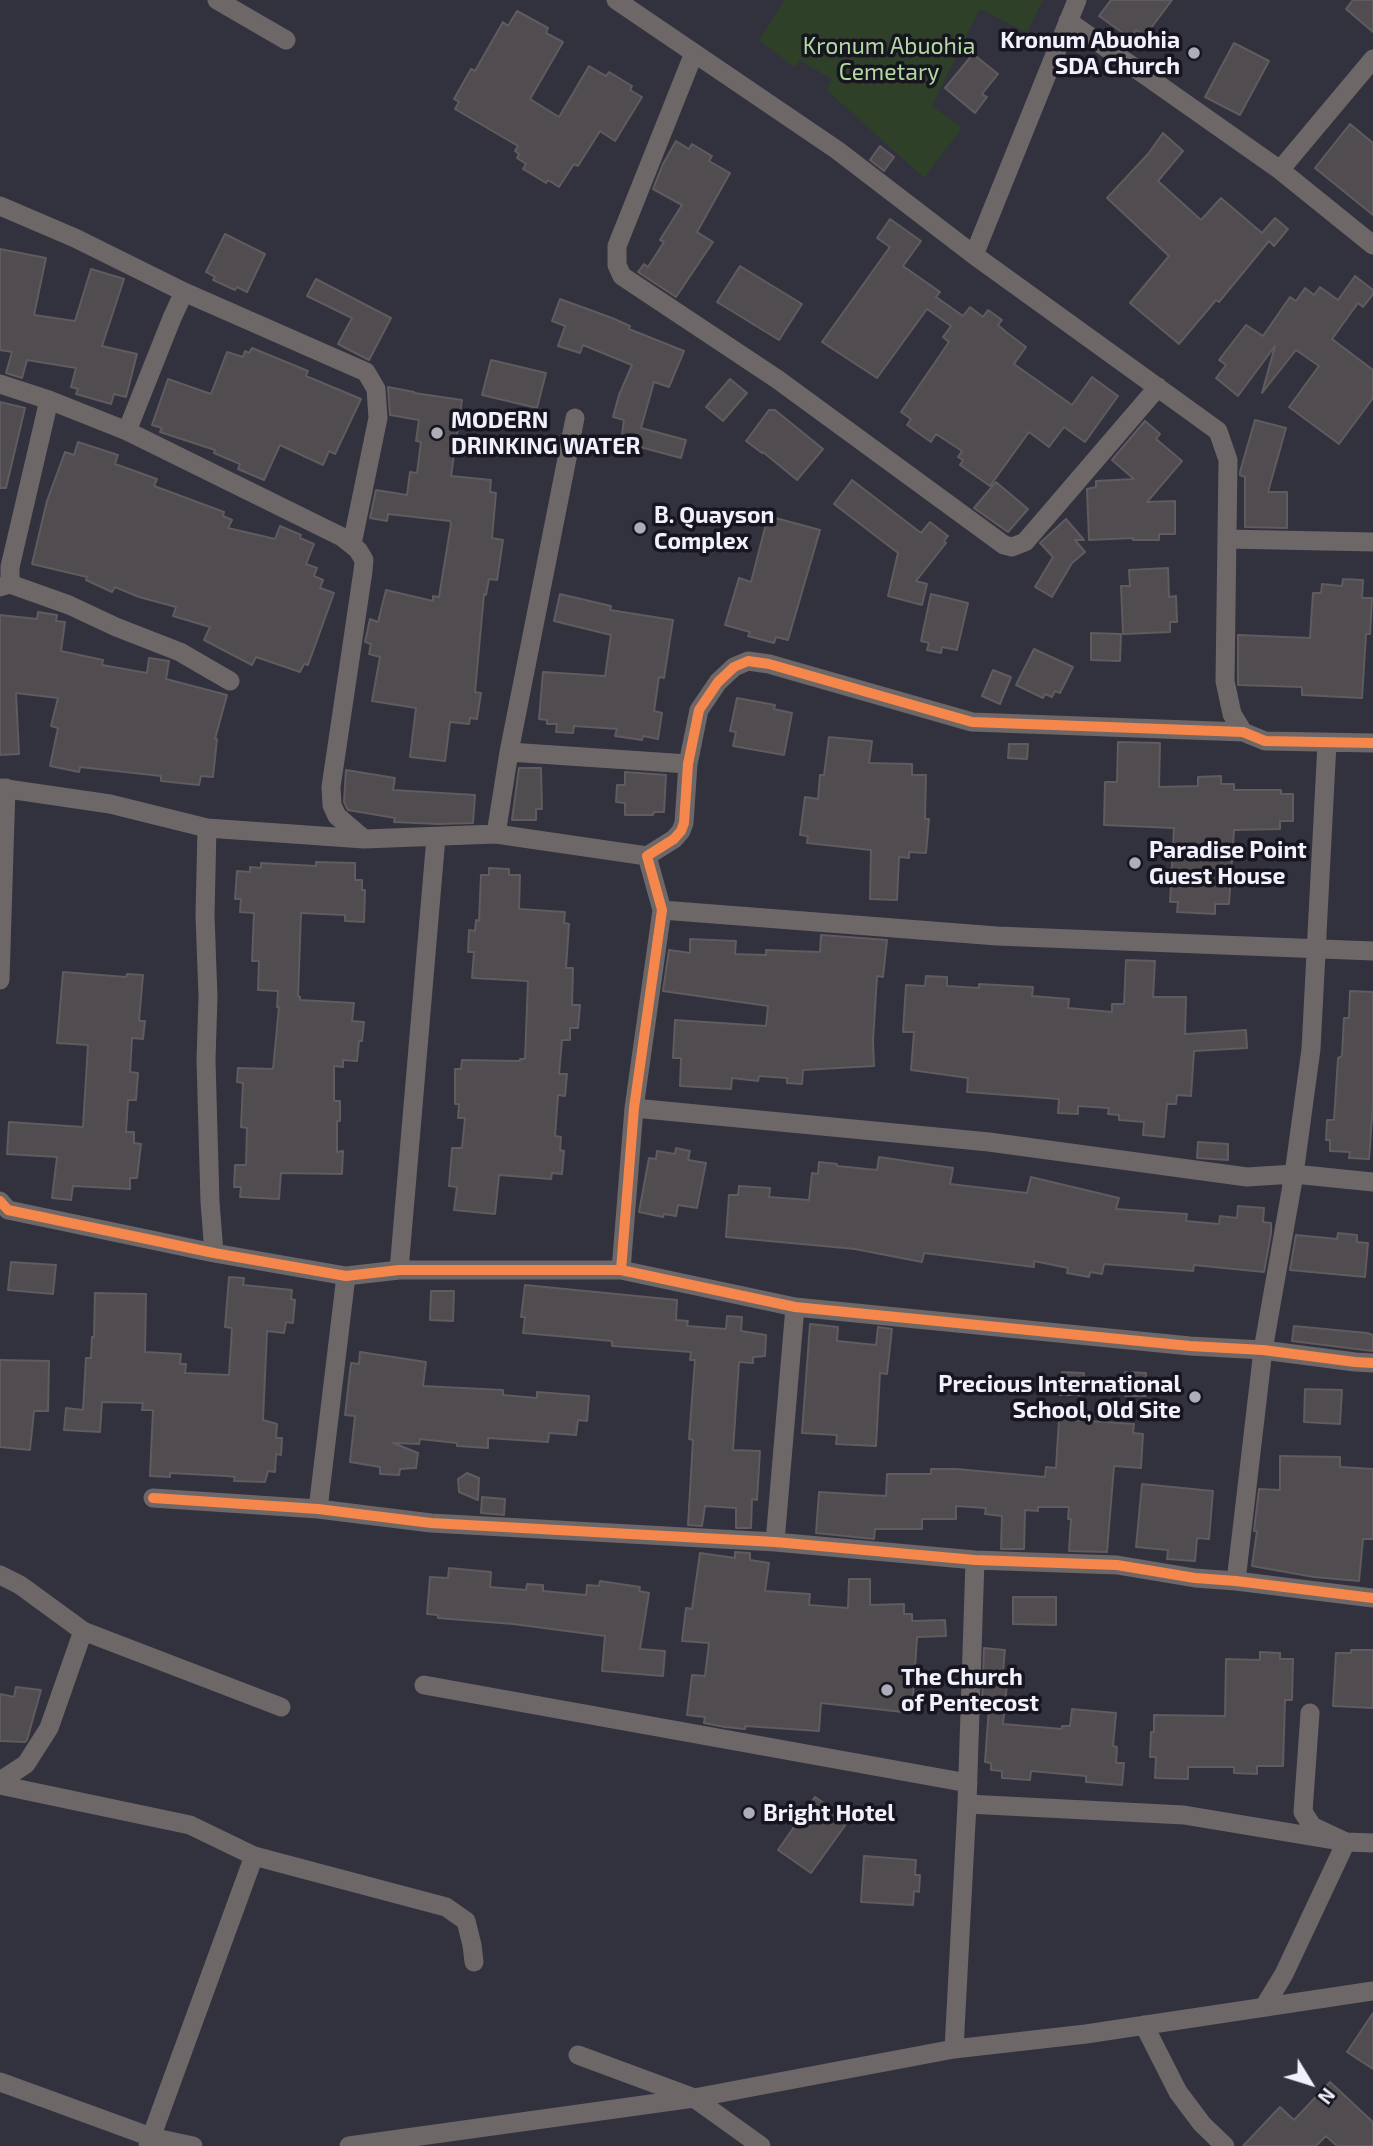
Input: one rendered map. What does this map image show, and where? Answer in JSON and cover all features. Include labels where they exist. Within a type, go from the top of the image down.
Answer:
[{"type":"street","points":[[217,0],[286,40]]},
{"type":"street","points":[[616,0],[837,150],[974,255],[1218,431],[1228,460],[1225,681],[1232,714],[1243,732]]},
{"type":"street","points":[[974,255],[1077,0]]},
{"type":"street","points":[[1068,21],[1280,170],[1373,245]]},
{"type":"street","points":[[694,53],[617,246],[617,265],[622,276],[777,379],[1004,545],[1012,547],[1025,542],[1158,387]]},
{"type":"street","points":[[1280,170],[1373,59]]},
{"type":"street","points":[[0,206],[75,238],[184,292],[366,372],[378,402],[378,418],[352,544]]},
{"type":"street","points":[[127,431],[184,292]]},
{"type":"street","points":[[0,384],[127,431],[352,544],[364,560],[331,787],[332,805],[337,816],[364,839]]},
{"type":"street","points":[[48,400],[5,586],[69,605],[180,652],[230,681]]},
{"type":"street","points":[[496,834],[509,752],[575,418]]},
{"type":"street","points":[[1227,539],[1373,542]]},
{"type":"street","points":[[0,980],[3,788],[110,804],[207,828],[364,839],[496,834],[647,856],[674,839],[684,823],[688,764],[699,709],[707,695],[734,667],[748,661],[769,664],[972,722],[1243,732],[1265,741],[1373,743]]},
{"type":"street","points":[[1236,1581],[1263,1350],[1294,1174],[1311,1049],[1326,743]]},
{"type":"street","points":[[509,752],[688,764]]},
{"type":"street","points":[[207,828],[206,1060],[214,1253]]},
{"type":"street","points":[[399,1270],[436,837]]},
{"type":"street","points":[[621,1269],[634,1108],[662,910],[647,856]]},
{"type":"street","points":[[662,910],[997,936],[1373,951]]},
{"type":"street","points":[[634,1108],[989,1142],[1247,1177],[1294,1174],[1373,1182]]},
{"type":"street","points":[[0,1201],[8,1210],[214,1253],[346,1276],[399,1270],[621,1269],[795,1307],[1190,1346],[1263,1350],[1373,1363]]},
{"type":"street","points":[[318,1509],[346,1276]]},
{"type":"street","points":[[775,1542],[795,1307]]},
{"type":"street","points":[[153,1498],[318,1509],[431,1523],[775,1542],[975,1560],[1116,1565],[1195,1578],[1373,1598]]},
{"type":"street","points":[[954,2049],[968,1783],[975,1560]]},
{"type":"street","points":[[0,1575],[83,1630],[281,1707]]},
{"type":"street","points":[[0,1783],[26,1763],[49,1728],[83,1630]]},
{"type":"street","points":[[424,1685],[968,1783]]},
{"type":"street","points":[[1310,1713],[1303,1812],[1312,1826],[1346,1842]]},
{"type":"street","points":[[0,1783],[190,1825],[254,1856],[446,1907],[466,1921],[474,1962]]},
{"type":"street","points":[[967,1804],[1184,1815],[1346,1842],[1373,1843]]},
{"type":"street","points":[[1264,2007],[1284,1974],[1346,1842]]},
{"type":"street","points":[[150,2142],[254,1856]]},
{"type":"street","points":[[349,2146],[694,2098],[954,2049],[1086,2034],[1373,1992]]},
{"type":"street","points":[[1144,2025],[1178,2092],[1202,2124],[1225,2146]]},
{"type":"street","points":[[578,2055],[694,2098],[754,2145]]},
{"type":"street","points":[[0,2082],[150,2142],[193,2146]]},
{"type":"green space","name":"Kronum Abuohia Cemetary","points":[[784,0],[1043,0],[1027,33],[980,9],[932,106],[962,128],[924,178],[827,90],[831,79],[800,60],[795,68],[759,40]]},
{"type":"building","points":[[1111,0],[1172,0],[1145,36],[1136,30],[1130,38],[1099,16]]},
{"type":"building","points":[[1353,0],[1373,0],[1373,32],[1346,9]]},
{"type":"building","points":[[517,11],[548,28],[546,33],[563,42],[530,99],[559,117],[589,66],[606,76],[609,72],[632,86],[630,90],[642,97],[615,141],[600,131],[578,166],[574,164],[559,187],[548,180],[546,183],[523,169],[526,164],[517,158],[519,154],[515,151],[518,146],[455,109],[459,102],[454,99],[471,69],[475,71],[503,22],[508,26]]},
{"type":"building","points":[[1234,43],[1269,61],[1240,115],[1205,97]]},
{"type":"building","points":[[973,54],[998,74],[982,94],[987,97],[975,113],[945,88]]},
{"type":"building","points":[[1350,124],[1373,143],[1373,215],[1315,168]]},
{"type":"building","points":[[1163,133],[1183,151],[1158,181],[1201,220],[1221,198],[1262,233],[1275,218],[1288,229],[1274,246],[1269,241],[1219,302],[1216,300],[1179,344],[1130,303],[1169,256],[1107,198],[1148,154]]},
{"type":"building","points":[[676,141],[689,149],[692,144],[712,156],[709,161],[730,173],[697,232],[713,242],[676,297],[638,272],[644,264],[648,267],[664,242],[660,240],[682,205],[653,189]]},
{"type":"building","points":[[880,146],[894,157],[884,171],[870,160]]},
{"type":"building","points":[[890,219],[921,241],[903,266],[940,292],[936,297],[963,316],[970,307],[983,317],[988,310],[1002,320],[998,325],[1026,347],[1014,364],[1072,405],[1092,377],[1118,396],[1085,442],[1064,427],[1049,447],[1029,432],[990,486],[960,465],[963,460],[958,457],[962,451],[936,434],[931,442],[907,425],[911,419],[901,412],[949,342],[943,337],[951,326],[927,309],[877,378],[822,342],[890,247],[877,238]]},
{"type":"building","points":[[225,234],[265,254],[247,292],[237,287],[235,290],[213,280],[215,277],[206,272]]},
{"type":"building","points":[[0,249],[46,258],[34,315],[75,321],[91,269],[124,279],[102,346],[137,354],[126,397],[114,394],[111,404],[76,394],[78,389],[71,387],[76,368],[27,360],[22,378],[6,373],[12,352],[0,350]]},
{"type":"building","points":[[740,266],[802,304],[779,340],[717,302]]},
{"type":"building","points":[[1355,276],[1373,290],[1373,294],[1363,307],[1358,303],[1332,339],[1373,370],[1373,398],[1339,444],[1289,407],[1319,366],[1296,350],[1262,393],[1275,346],[1238,396],[1216,378],[1226,365],[1219,360],[1246,325],[1263,336],[1290,297],[1296,301],[1305,288],[1314,295],[1320,287],[1338,300]]},
{"type":"building","points":[[316,279],[391,318],[369,360],[338,344],[352,318],[307,296]]},
{"type":"building","points":[[560,299],[612,318],[630,326],[629,329],[684,351],[669,387],[654,382],[641,428],[686,440],[681,458],[621,442],[624,420],[613,417],[632,365],[583,345],[580,353],[558,346],[565,326],[552,321]]},
{"type":"building","points":[[252,348],[308,371],[306,376],[361,399],[335,454],[329,451],[323,465],[280,445],[264,480],[238,469],[240,464],[214,453],[215,450],[160,432],[162,428],[152,425],[168,379],[211,394],[227,352],[243,357],[245,351],[249,353]]},
{"type":"building","points":[[491,360],[546,373],[537,408],[482,395]]},
{"type":"building","points":[[730,379],[747,393],[723,421],[706,407]]},
{"type":"building","points":[[388,387],[462,400],[451,476],[491,480],[490,492],[496,493],[492,538],[503,540],[497,580],[489,579],[486,595],[484,594],[475,692],[481,693],[477,719],[470,718],[469,724],[450,722],[445,761],[410,757],[416,708],[372,701],[380,657],[369,654],[371,644],[365,642],[370,619],[378,622],[386,590],[433,601],[433,596],[439,597],[451,524],[450,521],[388,514],[387,521],[370,518],[376,490],[407,495],[410,472],[417,473],[421,442],[416,441],[419,420],[390,415]]},
{"type":"building","points":[[0,402],[25,408],[6,488],[0,488]]},
{"type":"building","points":[[769,410],[775,410],[823,449],[797,480],[746,441]]},
{"type":"building","points":[[1255,420],[1286,428],[1268,492],[1287,492],[1287,528],[1245,527],[1245,477],[1240,475],[1240,472]]},
{"type":"building","points":[[1145,421],[1160,434],[1156,439],[1182,461],[1147,502],[1175,501],[1175,534],[1159,534],[1159,540],[1089,540],[1087,489],[1096,487],[1096,481],[1134,479],[1112,460]]},
{"type":"building","points":[[78,442],[118,455],[115,464],[157,479],[154,486],[224,512],[223,516],[232,520],[228,528],[275,539],[280,526],[314,544],[306,564],[317,568],[314,576],[323,580],[320,588],[334,593],[308,665],[304,664],[300,672],[256,657],[252,665],[204,640],[210,627],[173,616],[176,607],[115,587],[112,592],[86,580],[87,577],[32,564],[47,501],[65,452],[74,455]]},
{"type":"building","points":[[852,480],[921,533],[930,522],[948,536],[944,541],[946,543],[916,581],[927,584],[922,605],[888,596],[898,553],[834,504]]},
{"type":"building","points":[[996,482],[1028,509],[1008,532],[974,508]]},
{"type":"building","points":[[768,516],[820,530],[788,640],[776,637],[774,643],[748,636],[750,632],[725,625],[739,578],[751,582]]},
{"type":"building","points":[[1066,519],[1084,540],[1075,540],[1085,552],[1072,563],[1052,597],[1035,587],[1053,557],[1040,543]]},
{"type":"building","points":[[1168,568],[1169,597],[1176,596],[1177,622],[1170,622],[1170,632],[1123,634],[1121,586],[1130,586],[1129,570]]},
{"type":"building","points":[[1343,579],[1363,580],[1362,598],[1372,598],[1370,634],[1366,634],[1362,698],[1302,695],[1302,687],[1238,685],[1238,635],[1310,638],[1313,593],[1321,593],[1322,584],[1342,586]]},
{"type":"building","points":[[560,594],[611,606],[610,610],[673,620],[664,678],[659,677],[654,711],[662,713],[658,739],[643,736],[642,740],[615,736],[617,729],[574,726],[573,733],[556,732],[557,724],[547,724],[547,720],[539,719],[543,672],[605,676],[611,635],[554,621]]},
{"type":"building","points":[[931,594],[968,603],[957,650],[942,647],[941,653],[927,650],[929,643],[921,641]]},
{"type":"building","points":[[38,612],[57,615],[56,621],[65,622],[61,651],[103,660],[102,665],[147,673],[149,658],[169,661],[166,679],[227,695],[215,739],[213,777],[201,776],[199,785],[161,781],[161,776],[80,767],[79,772],[50,766],[58,728],[51,726],[58,698],[16,693],[19,754],[0,755],[0,615],[37,619]]},
{"type":"building","points":[[1091,633],[1121,634],[1120,661],[1091,660]]},
{"type":"building","points":[[1034,649],[1073,667],[1060,693],[1055,691],[1052,697],[1045,694],[1043,698],[1016,685]]},
{"type":"building","points":[[993,670],[1011,677],[1000,704],[982,696]]},
{"type":"building","points":[[737,698],[775,705],[774,709],[792,713],[784,755],[733,746],[736,732],[730,731]]},
{"type":"building","points":[[829,737],[872,741],[869,763],[912,764],[912,775],[926,775],[925,819],[929,819],[926,853],[909,852],[909,858],[899,857],[897,900],[870,899],[871,850],[807,843],[808,836],[800,835],[805,797],[818,799],[820,775],[824,775]]},
{"type":"building","points":[[1118,742],[1160,743],[1159,787],[1198,786],[1198,777],[1221,776],[1221,784],[1234,784],[1234,790],[1281,790],[1281,794],[1293,794],[1293,821],[1280,821],[1280,829],[1234,830],[1229,904],[1215,904],[1215,914],[1177,912],[1178,902],[1170,902],[1174,828],[1104,825],[1105,782],[1117,782]]},
{"type":"building","points":[[1009,744],[1028,744],[1027,759],[1008,758]]},
{"type":"building","points":[[519,768],[541,768],[542,809],[536,809],[536,820],[512,820]]},
{"type":"building","points":[[346,770],[395,778],[393,790],[475,795],[473,823],[394,822],[395,818],[348,810],[344,802]]},
{"type":"building","points":[[625,772],[666,775],[664,812],[654,812],[653,815],[625,815],[625,803],[616,802],[617,785],[625,785]]},
{"type":"building","points":[[316,862],[355,863],[355,880],[362,880],[362,890],[365,890],[364,922],[345,921],[345,915],[301,913],[300,1000],[354,1003],[352,1021],[364,1022],[357,1061],[343,1060],[343,1067],[334,1066],[334,1101],[340,1101],[337,1152],[343,1151],[342,1174],[281,1173],[279,1199],[240,1197],[241,1187],[234,1187],[235,1165],[246,1165],[247,1128],[241,1127],[243,1083],[237,1082],[238,1068],[273,1069],[279,1007],[278,991],[258,990],[259,961],[252,961],[254,913],[240,912],[241,899],[235,899],[237,871],[250,872],[250,867],[261,868],[261,863],[316,866]]},
{"type":"building","points":[[489,868],[509,869],[509,875],[520,875],[519,909],[565,912],[564,923],[569,924],[566,968],[573,968],[572,1005],[580,1005],[578,1028],[570,1028],[570,1040],[562,1040],[559,1074],[567,1074],[565,1096],[558,1095],[555,1136],[561,1137],[560,1150],[564,1151],[562,1174],[552,1173],[551,1179],[499,1175],[495,1214],[454,1210],[457,1187],[449,1186],[452,1148],[462,1148],[465,1118],[458,1118],[459,1104],[455,1104],[455,1069],[461,1069],[462,1060],[525,1059],[528,981],[472,978],[474,952],[468,952],[469,930],[475,931],[476,920],[479,921],[481,875],[489,875]]},
{"type":"building","points":[[821,935],[887,940],[883,977],[877,976],[874,1066],[803,1070],[802,1084],[787,1083],[787,1078],[759,1076],[758,1081],[732,1078],[731,1089],[680,1086],[681,1058],[673,1058],[675,1020],[766,1026],[768,1006],[663,991],[669,950],[690,953],[690,939],[736,941],[735,954],[766,955],[766,950],[820,952]]},
{"type":"building","points":[[1126,960],[1155,961],[1153,997],[1186,997],[1185,1034],[1246,1030],[1247,1048],[1194,1051],[1191,1096],[1177,1095],[1176,1104],[1167,1104],[1164,1137],[1143,1135],[1144,1122],[1119,1120],[1119,1115],[1108,1114],[1109,1108],[1078,1106],[1078,1114],[1058,1113],[1059,1099],[967,1092],[968,1078],[911,1070],[914,1032],[903,1032],[906,985],[925,986],[926,976],[947,977],[947,986],[979,988],[979,984],[1033,987],[1032,996],[1069,999],[1068,1008],[1112,1012],[1112,1004],[1124,1004]]},
{"type":"building","points":[[63,972],[126,977],[127,974],[143,975],[139,1021],[145,1021],[143,1039],[132,1038],[130,1072],[138,1073],[136,1100],[128,1100],[126,1132],[134,1132],[134,1143],[141,1144],[137,1178],[130,1178],[130,1189],[73,1186],[71,1200],[52,1198],[57,1157],[7,1154],[9,1122],[83,1127],[88,1045],[57,1043]]},
{"type":"building","points":[[1350,991],[1373,992],[1373,1103],[1369,1159],[1349,1158],[1350,1152],[1330,1151],[1330,1140],[1326,1140],[1327,1120],[1334,1120],[1338,1058],[1342,1056],[1344,1018],[1349,1018]]},
{"type":"building","points":[[1198,1142],[1228,1144],[1228,1160],[1197,1158]]},
{"type":"building","points":[[676,1148],[690,1151],[688,1160],[706,1163],[697,1208],[678,1205],[676,1216],[664,1214],[663,1217],[639,1212],[649,1158],[656,1159],[657,1151],[675,1154]]},
{"type":"building","points":[[879,1157],[953,1168],[950,1184],[1027,1193],[1031,1177],[1119,1198],[1116,1209],[1187,1214],[1186,1221],[1219,1224],[1220,1216],[1237,1218],[1238,1206],[1264,1208],[1263,1222],[1271,1223],[1271,1233],[1264,1272],[1194,1265],[1193,1271],[1104,1264],[1102,1274],[1090,1272],[1089,1277],[1067,1273],[1068,1268],[1034,1261],[1034,1267],[924,1253],[922,1262],[855,1249],[726,1237],[729,1195],[738,1195],[739,1186],[770,1188],[769,1197],[809,1200],[812,1173],[818,1174],[819,1162],[877,1170]]},
{"type":"building","points":[[1338,1233],[1357,1235],[1357,1242],[1368,1243],[1365,1277],[1290,1270],[1296,1235],[1337,1239]]},
{"type":"building","points":[[11,1262],[56,1265],[53,1294],[8,1290]]},
{"type":"building","points":[[229,1277],[244,1278],[243,1285],[292,1290],[291,1299],[295,1300],[293,1323],[286,1322],[284,1333],[267,1331],[263,1420],[277,1424],[276,1438],[282,1438],[281,1455],[276,1454],[275,1472],[268,1471],[265,1482],[234,1481],[235,1477],[227,1476],[170,1473],[170,1477],[150,1476],[153,1410],[142,1410],[143,1403],[102,1402],[100,1432],[64,1430],[66,1408],[83,1410],[86,1358],[91,1358],[94,1337],[95,1293],[146,1294],[145,1352],[181,1354],[180,1364],[186,1364],[185,1373],[229,1375],[232,1328],[225,1327]]},
{"type":"building","points":[[525,1285],[677,1300],[676,1320],[688,1321],[687,1326],[726,1329],[727,1316],[742,1317],[741,1331],[766,1335],[765,1356],[753,1357],[753,1363],[739,1362],[733,1450],[760,1451],[757,1500],[752,1499],[751,1528],[736,1528],[736,1508],[705,1506],[702,1526],[688,1525],[693,1440],[689,1439],[695,1360],[690,1360],[691,1352],[612,1346],[612,1341],[523,1333],[525,1317],[521,1317]]},
{"type":"building","points":[[431,1291],[454,1291],[453,1321],[430,1320]]},
{"type":"building","points":[[810,1324],[838,1327],[837,1341],[876,1345],[878,1327],[892,1329],[887,1374],[880,1373],[876,1446],[836,1444],[837,1435],[802,1433]]},
{"type":"building","points":[[1294,1326],[1367,1333],[1373,1335],[1373,1351],[1292,1341]]},
{"type":"building","points":[[360,1352],[426,1362],[423,1386],[503,1390],[503,1395],[537,1398],[537,1392],[589,1396],[587,1421],[578,1420],[576,1435],[549,1433],[548,1442],[488,1438],[488,1448],[420,1439],[419,1444],[393,1443],[418,1453],[416,1468],[400,1469],[399,1475],[380,1474],[380,1467],[350,1462],[355,1416],[345,1415],[351,1363],[359,1364]]},
{"type":"building","points":[[0,1360],[49,1361],[48,1411],[34,1411],[30,1450],[0,1447]]},
{"type":"building","points":[[1062,1372],[1084,1373],[1083,1395],[1060,1395]]},
{"type":"building","points":[[1125,1372],[1146,1373],[1146,1396],[1125,1396]]},
{"type":"building","points":[[1305,1389],[1342,1390],[1340,1424],[1304,1422]]},
{"type":"building","points":[[1059,1419],[1134,1424],[1133,1433],[1143,1434],[1141,1468],[1114,1466],[1107,1552],[1069,1551],[1069,1507],[1038,1507],[1038,1511],[1025,1510],[1024,1549],[1001,1549],[1002,1516],[985,1514],[986,1508],[956,1506],[956,1519],[922,1519],[922,1529],[875,1529],[874,1539],[816,1533],[819,1492],[886,1496],[887,1474],[931,1474],[931,1469],[956,1469],[1045,1477],[1046,1467],[1056,1468]]},
{"type":"building","points":[[1280,1456],[1340,1457],[1340,1467],[1373,1469],[1373,1539],[1363,1539],[1359,1581],[1314,1577],[1252,1566],[1259,1489],[1280,1490]]},
{"type":"building","points":[[467,1473],[479,1478],[478,1500],[459,1492],[458,1479]]},
{"type":"building","points":[[1142,1484],[1213,1491],[1209,1539],[1197,1538],[1195,1561],[1167,1559],[1168,1550],[1136,1547]]},
{"type":"building","points":[[482,1497],[505,1499],[504,1515],[481,1513]]},
{"type":"building","points":[[735,1552],[750,1553],[750,1560],[769,1563],[765,1591],[810,1594],[809,1605],[848,1608],[849,1579],[870,1579],[870,1605],[904,1604],[904,1614],[912,1614],[912,1621],[945,1620],[946,1636],[917,1637],[912,1713],[821,1703],[819,1731],[725,1727],[704,1723],[705,1717],[687,1715],[692,1675],[705,1676],[709,1643],[682,1641],[686,1608],[692,1609],[700,1553],[735,1558]]},
{"type":"building","points":[[449,1568],[491,1572],[490,1587],[526,1590],[527,1584],[543,1585],[543,1591],[586,1595],[587,1585],[599,1586],[600,1581],[640,1587],[639,1591],[649,1593],[640,1649],[665,1651],[663,1676],[602,1671],[605,1636],[438,1618],[438,1615],[427,1614],[430,1577],[448,1578]]},
{"type":"building","points":[[1013,1597],[1056,1597],[1056,1625],[1013,1624]]},
{"type":"building","points":[[984,1648],[1005,1650],[1003,1672],[1008,1673],[1003,1724],[1062,1729],[1062,1726],[1070,1726],[1072,1709],[1116,1713],[1113,1746],[1117,1747],[1116,1763],[1124,1763],[1122,1785],[1086,1782],[1086,1776],[1031,1771],[1030,1780],[1002,1778],[1002,1771],[991,1770],[991,1763],[985,1762],[989,1707],[982,1706]]},
{"type":"building","points":[[1351,1650],[1373,1650],[1373,1708],[1333,1706],[1336,1653],[1351,1653]]},
{"type":"building","points":[[1260,1652],[1280,1653],[1280,1659],[1293,1659],[1292,1700],[1285,1700],[1283,1766],[1257,1766],[1257,1774],[1234,1773],[1234,1767],[1188,1767],[1188,1779],[1155,1778],[1156,1757],[1150,1757],[1154,1715],[1225,1716],[1226,1659],[1260,1660]]},
{"type":"building","points":[[16,1687],[41,1690],[27,1740],[0,1741],[0,1694],[14,1697]]},
{"type":"building","points":[[815,1797],[849,1820],[811,1873],[778,1850]]},
{"type":"building","points":[[864,1856],[916,1860],[915,1875],[920,1875],[919,1892],[914,1891],[913,1905],[861,1902]]},
{"type":"building","points":[[1373,2013],[1373,2069],[1347,2052]]},
{"type":"building","points":[[1330,2082],[1373,2122],[1373,2146],[1337,2146],[1326,2136],[1316,2146],[1243,2146],[1280,2107],[1294,2120]]},
{"type":"cycle path","points":[[621,1270],[634,1108],[662,910],[647,856],[674,839],[681,831],[684,823],[688,764],[699,710],[718,682],[734,667],[748,661],[769,664],[972,722],[1243,732],[1265,741],[1373,743]]},
{"type":"cycle path","points":[[0,1201],[8,1210],[214,1253],[346,1276],[399,1270],[621,1270],[795,1307],[1190,1346],[1263,1350],[1373,1363]]},
{"type":"cycle path","points":[[153,1498],[318,1509],[431,1523],[775,1542],[975,1560],[1117,1565],[1195,1578],[1373,1598]]},
{"type":"place","name":"Kronum Abuohia SDA Church","points":[[1194,53]]},
{"type":"place","name":"MODERN DRINKING WATER","points":[[437,433]]},
{"type":"place","name":"B. Quayson Complex","points":[[640,528]]},
{"type":"place","name":"Paradise Point Guest House","points":[[1135,863]]},
{"type":"place","name":"Precious International School, Old Site","points":[[1195,1397]]},
{"type":"place","name":"The Church of Pentecost","points":[[887,1690]]},
{"type":"place","name":"Bright Hotel","points":[[749,1813]]}]
